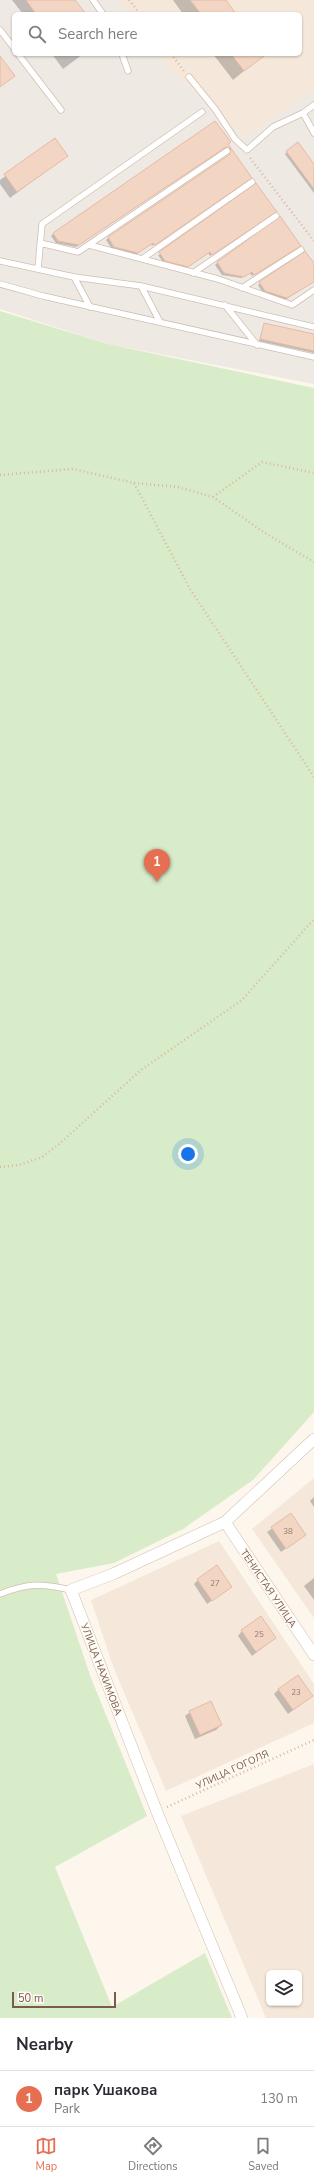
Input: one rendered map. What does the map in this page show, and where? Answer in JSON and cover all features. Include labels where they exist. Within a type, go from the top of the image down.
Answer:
[{"type":"street","points":[[71,1590],[113,1574],[225,1522],[314,1439]]},
{"type":"street","name":"ТЕНИСТАЯ УЛИЦА","points":[[225,1522],[314,1655]]},
{"type":"street","name":"УЛИЦА НАХИМОВА","points":[[71,1590],[157,1812],[242,2018]]},
{"type":"lane","points":[[93,0],[102,12]]},
{"type":"lane","points":[[0,30],[12,45]]},
{"type":"lane","points":[[20,56],[61,110]]},
{"type":"lane","points":[[123,56],[128,71]]},
{"type":"lane","points":[[189,77],[215,109],[235,138],[247,150],[273,126],[303,113],[314,105]]},
{"type":"lane","points":[[38,269],[42,224],[202,112]]},
{"type":"lane","points":[[303,113],[314,133]]},
{"type":"lane","points":[[40,242],[78,252],[227,151]]},
{"type":"lane","points":[[142,260],[252,182]]},
{"type":"lane","points":[[193,273],[276,216]]},
{"type":"lane","points":[[89,245],[218,279],[292,305],[314,290]]},
{"type":"lane","points":[[242,288],[301,250]]},
{"type":"lane","points":[[0,261],[74,277],[142,286],[314,327]]},
{"type":"lane","points":[[74,277],[90,307]]},
{"type":"lane","points":[[0,284],[90,307],[314,357]]},
{"type":"lane","points":[[142,286],[160,322]]},
{"type":"lane","points":[[225,305],[257,345]]},
{"type":"lane","points":[[0,1594],[15,1588],[45,1584],[71,1590]]},
{"type":"path","points":[[129,0],[138,12]]},
{"type":"path","points":[[173,56],[189,77]]},
{"type":"path","points":[[247,150],[251,161],[314,241]]},
{"type":"path","points":[[213,497],[262,462],[314,473]]},
{"type":"path","points":[[0,475],[73,469],[134,483],[178,487],[213,497],[265,533],[314,562]]},
{"type":"path","points":[[134,483],[190,589],[314,778]]},
{"type":"path","points":[[0,1167],[19,1165],[42,1156],[58,1145],[141,1070],[242,1000],[314,919]]},
{"type":"path","name":"УЛИЦА ГОГОЛЯ","points":[[157,1812],[314,1740]]},
{"type":"shaded area","points":[[0,0],[119,0],[128,12],[12,12],[12,56],[159,56],[166,65],[244,138],[314,90],[314,384],[108,344],[0,309]]},
{"type":"shaded area","points":[[119,0],[314,0],[314,90],[244,138],[166,65],[159,56],[302,56],[302,12],[128,12]]},
{"type":"shaded area","points":[[314,1478],[314,1618],[252,1529]]},
{"type":"shaded area","points":[[219,1541],[314,1684],[314,1723],[166,1791],[114,1669],[91,1600]]},
{"type":"shaded area","points":[[314,1764],[314,2018],[266,2018],[181,1816]]},
{"type":"green space","points":[[0,311],[108,344],[314,388],[314,1412],[253,1480],[183,1529],[114,1563],[56,1574],[91,1678],[147,1816],[55,1867],[112,2007],[205,1953],[232,2018],[0,2018]]},
{"type":"building","points":[[26,0],[75,0],[84,12],[35,12]]},
{"type":"building","points":[[190,0],[226,0],[235,12],[199,12]]},
{"type":"building","points":[[0,56],[15,76],[0,87]]},
{"type":"building","points":[[233,56],[264,56],[244,71]]},
{"type":"building","points":[[215,121],[231,142],[228,144],[252,178],[155,245],[153,243],[138,253],[114,247],[108,237],[229,155],[231,149],[226,147],[79,245],[58,241],[53,233]]},
{"type":"building","points":[[55,138],[68,156],[17,192],[4,174]]},
{"type":"building","points":[[298,142],[314,164],[314,189],[286,151]]},
{"type":"building","points":[[256,183],[277,212],[212,255],[210,252],[188,267],[165,261],[159,252]]},
{"type":"building","points":[[280,216],[301,246],[254,275],[252,272],[244,277],[224,273],[217,262]]},
{"type":"building","points":[[305,251],[314,263],[314,282],[287,298],[265,291],[259,282]]},
{"type":"building","points":[[264,323],[314,334],[314,351],[260,339]]},
{"type":"building","points":[[291,1513],[306,1535],[286,1549],[271,1527]]},
{"type":"building","points":[[217,1565],[232,1587],[212,1601],[197,1579]]},
{"type":"building","points":[[261,1616],[276,1638],[256,1652],[241,1630]]},
{"type":"building","points":[[298,1675],[313,1696],[293,1710],[278,1689]]},
{"type":"building","points":[[211,1701],[222,1725],[200,1735],[189,1711]]},
{"type":"place","name":"парк Ушакова","points":[[157,882]]}]
